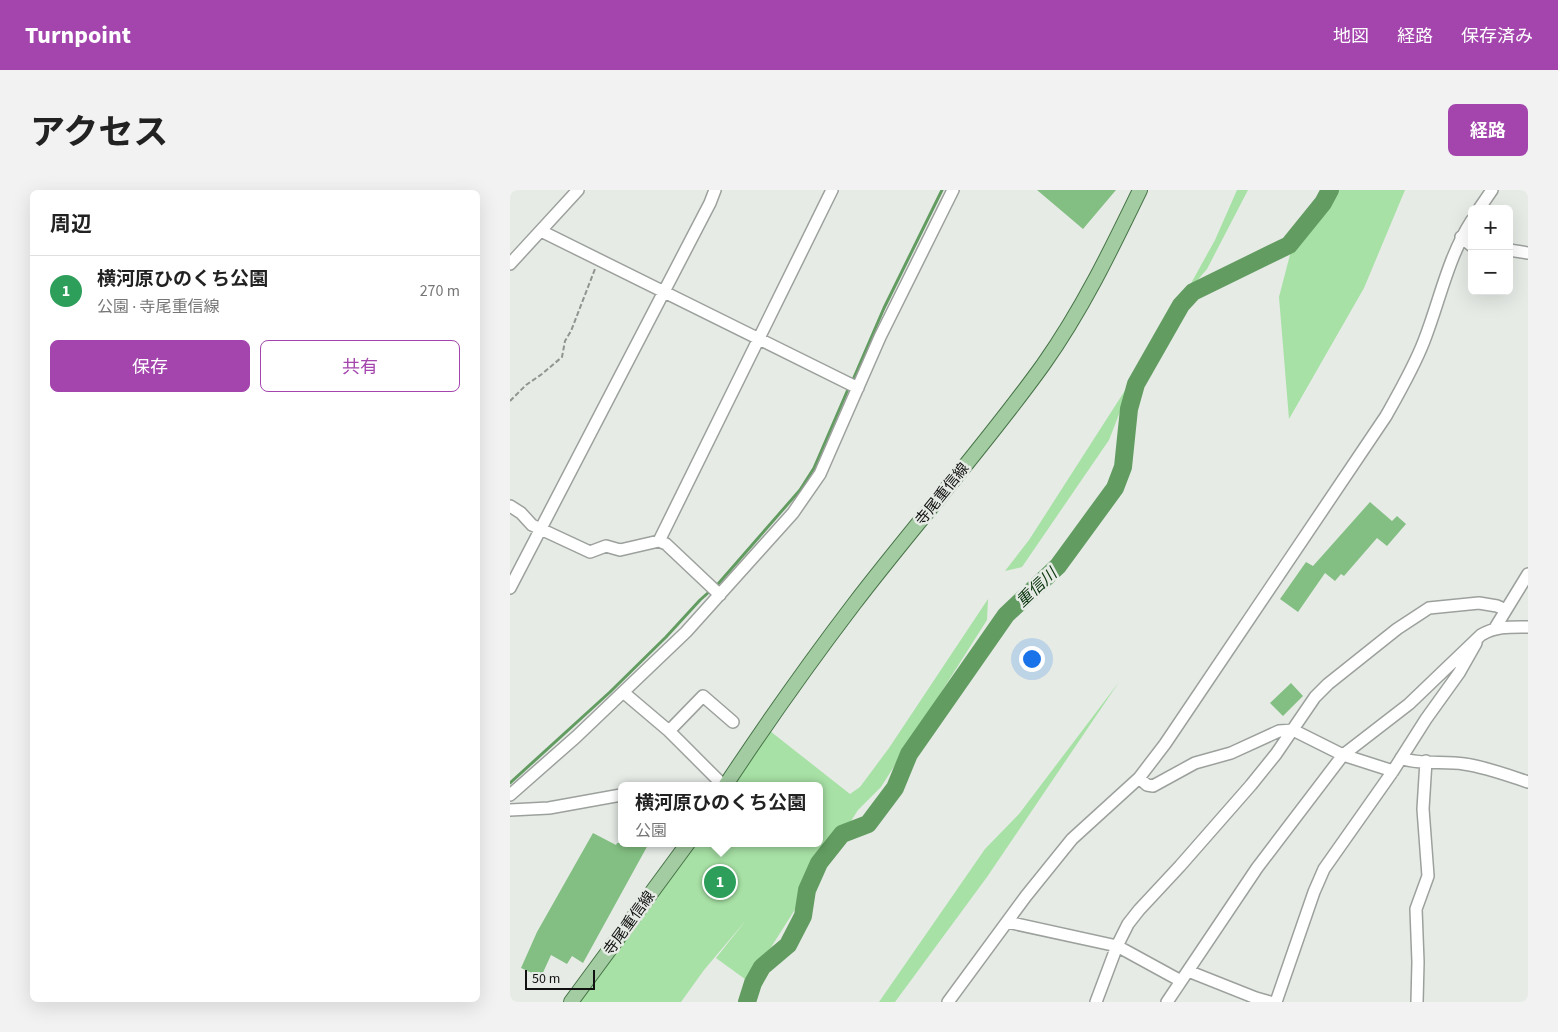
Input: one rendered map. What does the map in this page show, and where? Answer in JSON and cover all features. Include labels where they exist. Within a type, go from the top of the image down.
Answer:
[{"type":"main road","name":"寺尾重信線","points":[[728,782],[768,722],[854,604],[1044,364],[1096,279],[1140,190]]},
{"type":"main road","name":"寺尾重信線","points":[[571,1002],[685,847]]},
{"type":"street","points":[[510,264],[578,190]]},
{"type":"street","points":[[510,588],[664,293],[715,190]]},
{"type":"street","points":[[659,541],[832,190]]},
{"type":"street","points":[[510,795],[686,632],[793,513],[807,494],[820,474],[880,337],[953,190]]},
{"type":"street","points":[[1482,205],[1492,190]]},
{"type":"street","points":[[948,1002],[1026,896],[1072,839],[1139,778],[1171,735],[1386,416],[1409,375],[1424,341],[1452,258],[1468,226]]},
{"type":"street","points":[[541,231],[858,388]]},
{"type":"street","points":[[1461,237],[1468,243]]},
{"type":"street","points":[[1513,251],[1528,253]]},
{"type":"street","points":[[510,506],[520,512],[532,525],[590,552],[606,546],[620,550],[659,541],[666,544],[720,595]]},
{"type":"street","points":[[1495,628],[1528,574]]},
{"type":"street","points":[[1096,1002],[1117,946],[1128,924],[1251,785],[1316,697],[1328,684],[1418,614],[1429,608],[1479,603],[1497,606],[1506,610]]},
{"type":"street","points":[[1167,1002],[1258,868],[1342,755],[1409,704],[1463,650],[1481,635],[1495,628],[1528,627]]},
{"type":"street","points":[[1276,1002],[1322,874],[1393,771],[1426,719],[1459,674],[1481,635]]},
{"type":"street","points":[[623,692],[669,731],[721,782]]},
{"type":"street","points":[[669,731],[703,696],[733,722]]},
{"type":"street","points":[[1139,778],[1146,785],[1152,786],[1194,763],[1231,753],[1279,731],[1293,730],[1342,755],[1393,771]]},
{"type":"street","points":[[1401,758],[1413,762],[1440,761],[1480,766],[1528,782]]},
{"type":"street","points":[[1417,1002],[1416,909],[1428,876],[1423,809],[1426,761]]},
{"type":"street","points":[[510,810],[549,808],[618,796]]},
{"type":"street","points":[[1007,922],[1117,946],[1181,981]]},
{"type":"street","points":[[1188,971],[1270,1002]]},
{"type":"path","points":[[510,401],[526,385],[562,357],[565,341],[571,331],[599,260]]},
{"type":"green space","points":[[1237,190],[1248,190],[1207,269],[1184,296],[1215,240]]},
{"type":"green space","points":[[1334,190],[1405,190],[1364,288],[1289,419],[1279,297],[1292,247],[1322,212]]},
{"type":"green space","points":[[1133,378],[1109,440],[1022,567],[1005,571],[1029,540]]},
{"type":"green space","points":[[988,599],[987,620],[881,787],[858,810],[749,982],[716,958],[747,919],[704,970],[681,1002],[580,1002],[688,847],[823,847],[823,782],[734,782],[770,731],[850,794],[860,787],[889,748]]},
{"type":"green space","points":[[1119,682],[987,877],[895,1002],[879,1002],[985,849],[1019,814]]},
{"type":"building","points":[[1037,190],[1116,190],[1083,229]]},
{"type":"building","points":[[1370,502],[1392,521],[1397,516],[1406,524],[1387,546],[1377,538],[1344,576],[1341,574],[1335,581],[1325,573],[1298,612],[1280,599],[1306,562],[1313,566]]},
{"type":"building","points":[[1291,683],[1303,696],[1283,716],[1270,703]]},
{"type":"building","points":[[593,833],[616,845],[618,843],[618,847],[647,847],[583,963],[572,956],[567,964],[551,955],[541,977],[521,968],[537,932]]},
{"type":"waterway","points":[[852,382],[884,308],[942,190]]},
{"type":"waterway","name":"重信川","points":[[747,1002],[753,983],[762,967],[788,945],[803,916],[807,890],[819,863],[842,834],[868,824],[895,788],[909,754],[1006,615],[1058,566],[1115,488],[1123,467],[1129,409],[1136,384],[1181,305],[1193,292],[1289,245],[1323,203],[1330,190]]},
{"type":"waterway","points":[[510,783],[610,692],[666,637],[700,600],[718,584],[800,490],[814,468],[849,387]]},
{"type":"place","name":"横河原ひのくち公園","points":[[720,882]]}]
